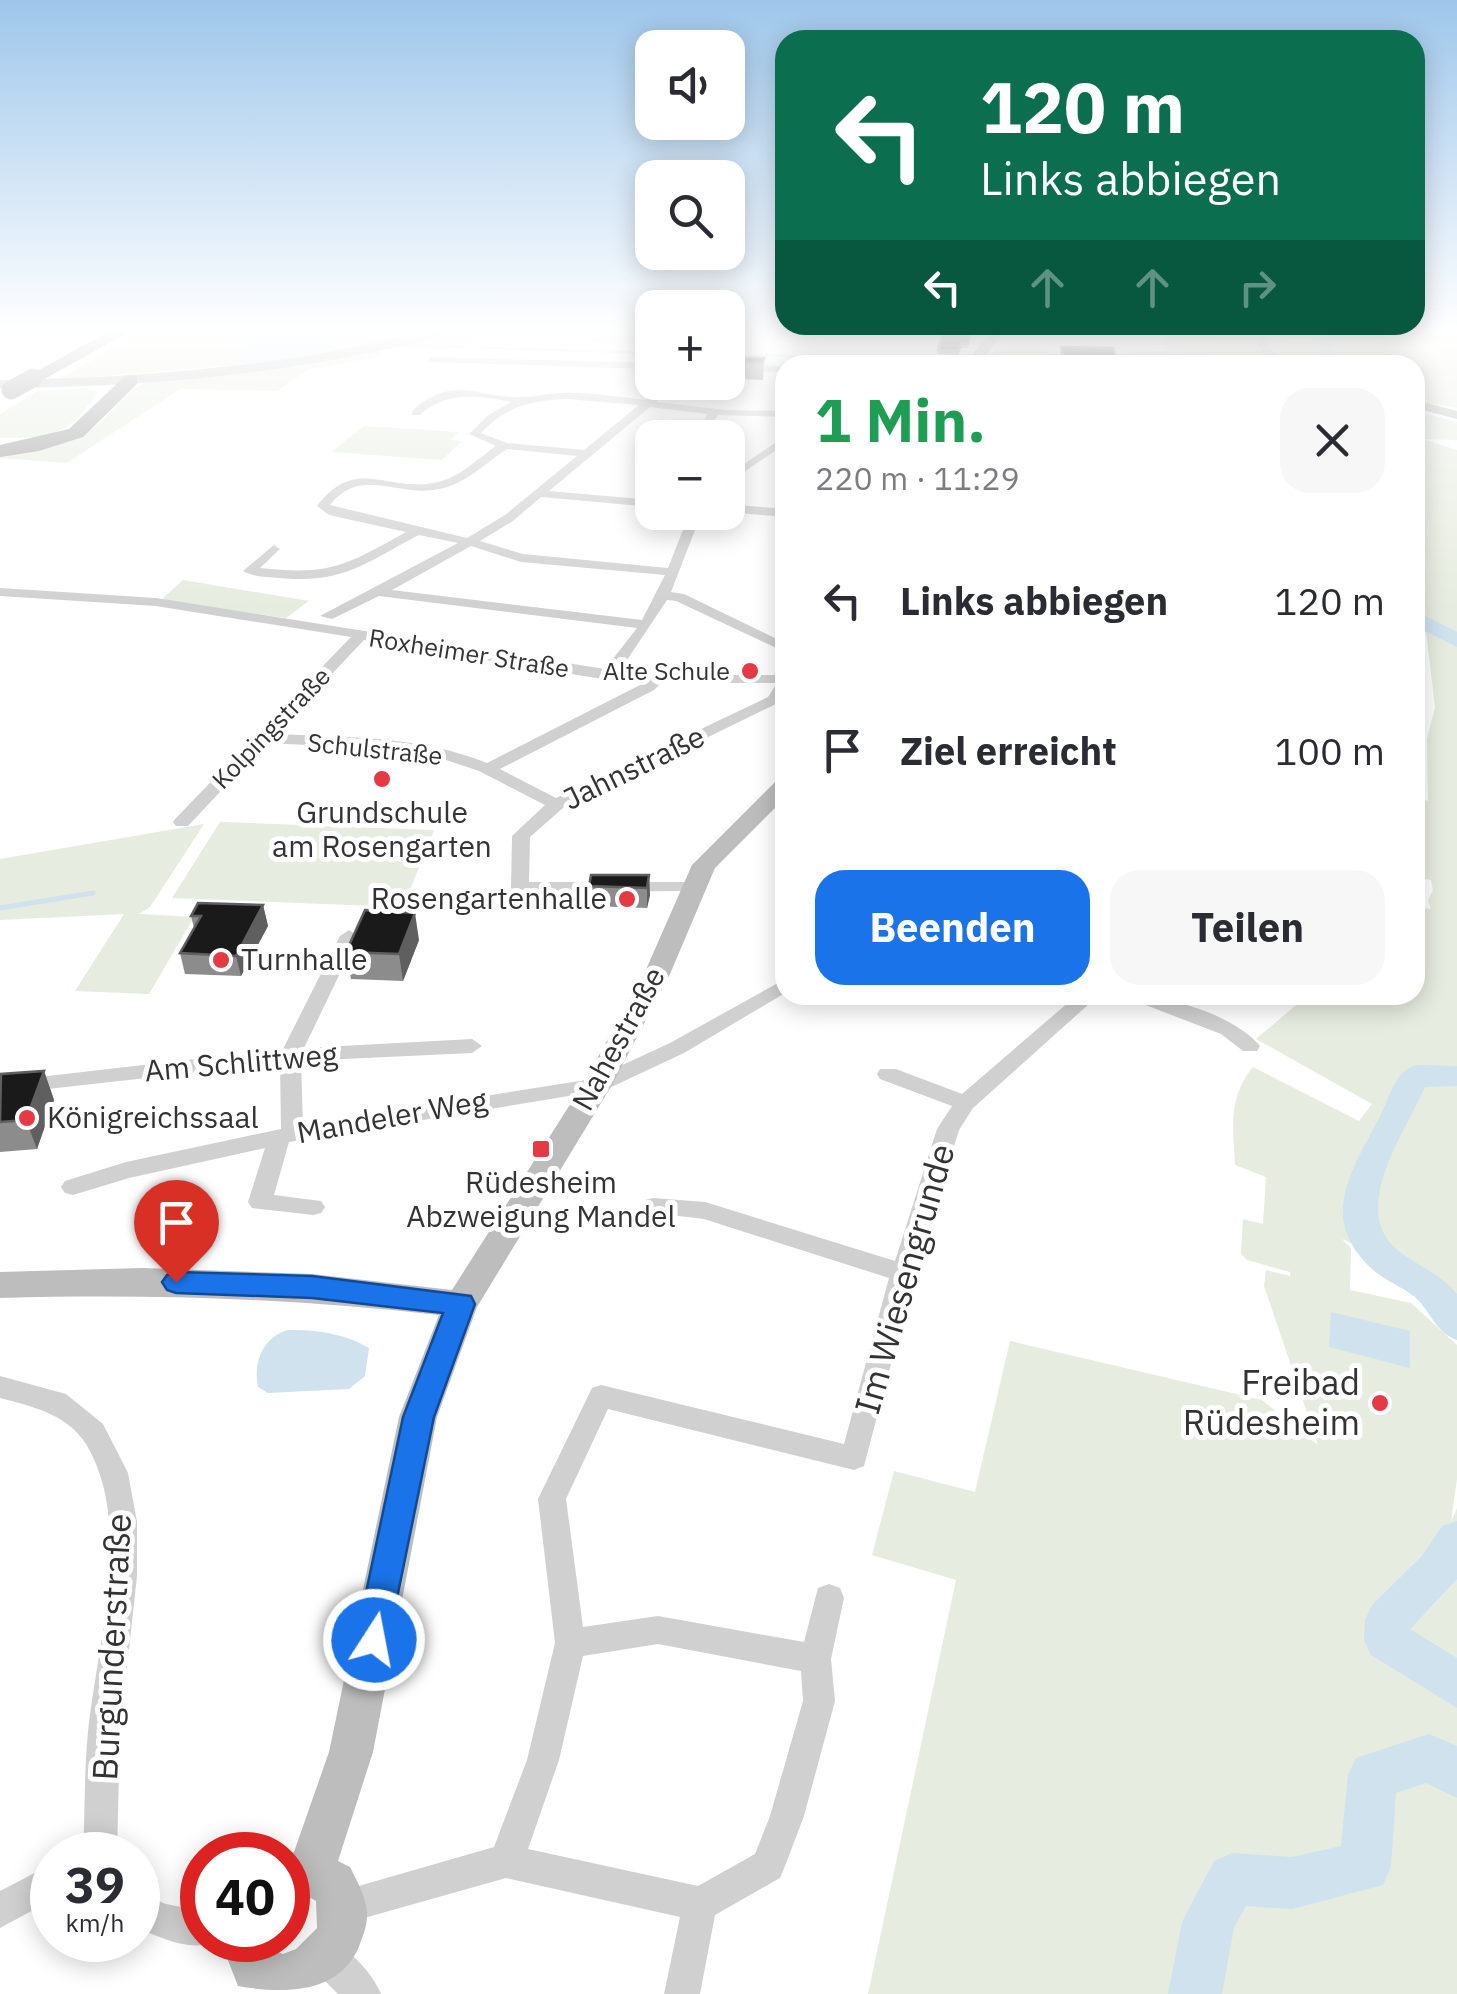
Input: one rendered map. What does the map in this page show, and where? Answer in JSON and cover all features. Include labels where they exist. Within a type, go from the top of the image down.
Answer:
[{"type":"highway","points":[[0,451],[48,443],[86,424]]},
{"type":"highway","points":[[0,442],[40,441],[80,430]]},
{"type":"street","points":[[481,424],[474,434],[505,446],[588,454]]},
{"type":"street","points":[[327,616],[470,542],[540,494],[624,424]]},
{"type":"street","points":[[505,446],[440,486],[349,480],[332,492],[323,506],[334,512],[470,542],[521,558],[669,572]]},
{"type":"street","points":[[745,468],[775,446]]},
{"type":"street","points":[[540,494],[635,502]]},
{"type":"street","points":[[745,509],[775,512]]},
{"type":"street","points":[[608,676],[662,596],[688,530]]},
{"type":"street","points":[[274,549],[262,560],[305,575],[354,567],[416,532]]},
{"type":"street","name":"Roxheimer Straße","points":[[0,592],[156,602],[608,676],[775,681]]},
{"type":"street","points":[[378,592],[646,625]]},
{"type":"street","points":[[662,596],[678,596],[775,643]]},
{"type":"street","name":"Kolpingstraße","points":[[182,822],[361,635]]},
{"type":"street","points":[[487,769],[649,688],[656,680]]},
{"type":"street","name":"Jahnstraße","points":[[692,887],[520,888],[521,836],[556,804],[775,697]]},
{"type":"street","name":"Schulstraße","points":[[260,738],[440,753],[487,769],[535,797],[556,804]]},
{"type":"street","name":"Nahestraße","points":[[327,1957],[343,1926],[314,1885],[351,1752],[418,1417],[461,1304],[597,1084],[657,974],[704,865],[775,795]]},
{"type":"street","points":[[313,1207],[260,1202],[286,1135],[290,1055],[349,936]]},
{"type":"street","name":"Mandeler Weg","points":[[73,1188],[126,1170],[286,1135],[597,1084],[677,1048],[775,991]]},
{"type":"street","name":"Im Wiesengrunde","points":[[570,1643],[552,1498],[601,1396],[854,1458],[903,1273],[948,1129],[964,1104],[1078,1005]]},
{"type":"street","points":[[1164,1005],[1228,1029],[1250,1046]]},
{"type":"street","name":"Am Schlittweg","points":[[9,1087],[290,1055],[472,1046]]},
{"type":"street","points":[[888,1074],[964,1104]]},
{"type":"street","points":[[653,1206],[705,1211],[903,1273]]},
{"type":"street","points":[[0,1286],[142,1281],[312,1287],[461,1304]]},
{"type":"street","name":"Burgunderstraße","points":[[0,1387],[51,1400],[74,1412],[104,1445],[120,1493],[126,1532],[104,1734],[101,1832]]},
{"type":"street","points":[[314,1885],[506,1861],[700,1904],[768,1866],[787,1816],[819,1701],[816,1659],[829,1598]]},
{"type":"street","points":[[506,1861],[543,1760],[570,1643],[658,1630],[816,1659]]},
{"type":"street","points":[[0,1910],[30,1893]]},
{"type":"street","points":[[682,1994],[700,1904]]},
{"type":"street","points":[[259,1970],[298,1976],[327,1957],[363,1994]]},
{"type":"shaded area","points":[[0,424],[70,424],[46,435],[0,438]]},
{"type":"shaded area","points":[[97,424],[126,424],[67,463],[0,458],[0,453],[84,434]]},
{"type":"shaded area","points":[[1425,424],[1457,424],[1457,440],[1425,439]]},
{"type":"shaded area","points":[[364,426],[458,432],[451,440],[462,441],[442,460],[331,452]]},
{"type":"shaded area","points":[[1425,440],[1457,450],[1457,1340],[1406,1283],[1375,1258],[1342,1239],[1351,1248],[1350,1290],[1411,1303],[1457,1345],[1457,1479],[1451,1522],[1457,1508],[1457,1994],[868,1994],[956,1580],[872,1555],[894,1471],[975,1492],[1010,1341],[1262,1400],[1318,1445],[1264,1286],[1266,1270],[1290,1276],[1290,1272],[1247,1260],[1241,1254],[1243,1219],[1263,1224],[1266,1177],[1235,1165],[1234,1113],[1239,1090],[1253,1067],[1359,1121],[1372,1104],[1256,1039],[1296,1005],[1425,1005],[1425,908],[1431,909],[1428,900],[1433,890],[1431,880],[1425,879],[1427,739],[1435,707],[1426,632]]},
{"type":"shaded area","points":[[183,580],[309,601],[286,618],[161,600]]},
{"type":"shaded area","points":[[220,822],[434,830],[403,907],[172,898]]},
{"type":"shaded area","points":[[204,824],[150,907],[139,914],[194,917],[149,994],[75,991],[124,914],[0,920],[0,859]]},
{"type":"water","points":[[1331,1312],[1410,1331],[1410,1368],[1329,1347]]},
{"type":"water","points":[[288,1330],[330,1333],[369,1348],[365,1376],[349,1389],[268,1393],[258,1387],[259,1360],[272,1338]]},
{"type":"building","points":[[591,875],[649,875],[647,888],[589,886]]},
{"type":"building","points":[[198,903],[263,905],[236,956],[180,953],[201,916],[191,916]]},
{"type":"building","points":[[365,910],[415,913],[399,954],[346,952]]},
{"type":"building","points":[[44,1071],[26,1120],[0,1122],[1,1074]]},
{"type":"waterway","points":[[1425,623],[1457,641]]},
{"type":"waterway","points":[[0,908],[93,893]]},
{"type":"waterway","points":[[1457,1076],[1417,1075],[1367,1173],[1360,1209],[1369,1242],[1388,1262],[1434,1293],[1457,1325]]},
{"type":"waterway","points":[[1457,1540],[1438,1570],[1388,1620],[1387,1640],[1457,1685]]},
{"type":"waterway","points":[[1195,1994],[1209,1922],[1232,1879],[1292,1883],[1365,1867],[1373,1775],[1429,1758],[1457,1773]]},
{"type":"place","name":"Alte Schule","points":[[750,671]]},
{"type":"place","name":"Grundschule am Rosengarten","points":[[382,779]]},
{"type":"place","name":"Rosengartenhalle","points":[[627,899]]},
{"type":"place","name":"Turnhalle","points":[[221,960]]},
{"type":"place","name":"Königreichssaal","points":[[27,1118]]},
{"type":"place","name":"Rüdesheim Abzweigung Mandel","points":[[541,1149]]},
{"type":"place","name":"Freibad Rüdesheim","points":[[1380,1403]]},
{"type":"route","points":[[176,1282],[312,1287],[461,1304],[418,1417],[374,1640]]}]
